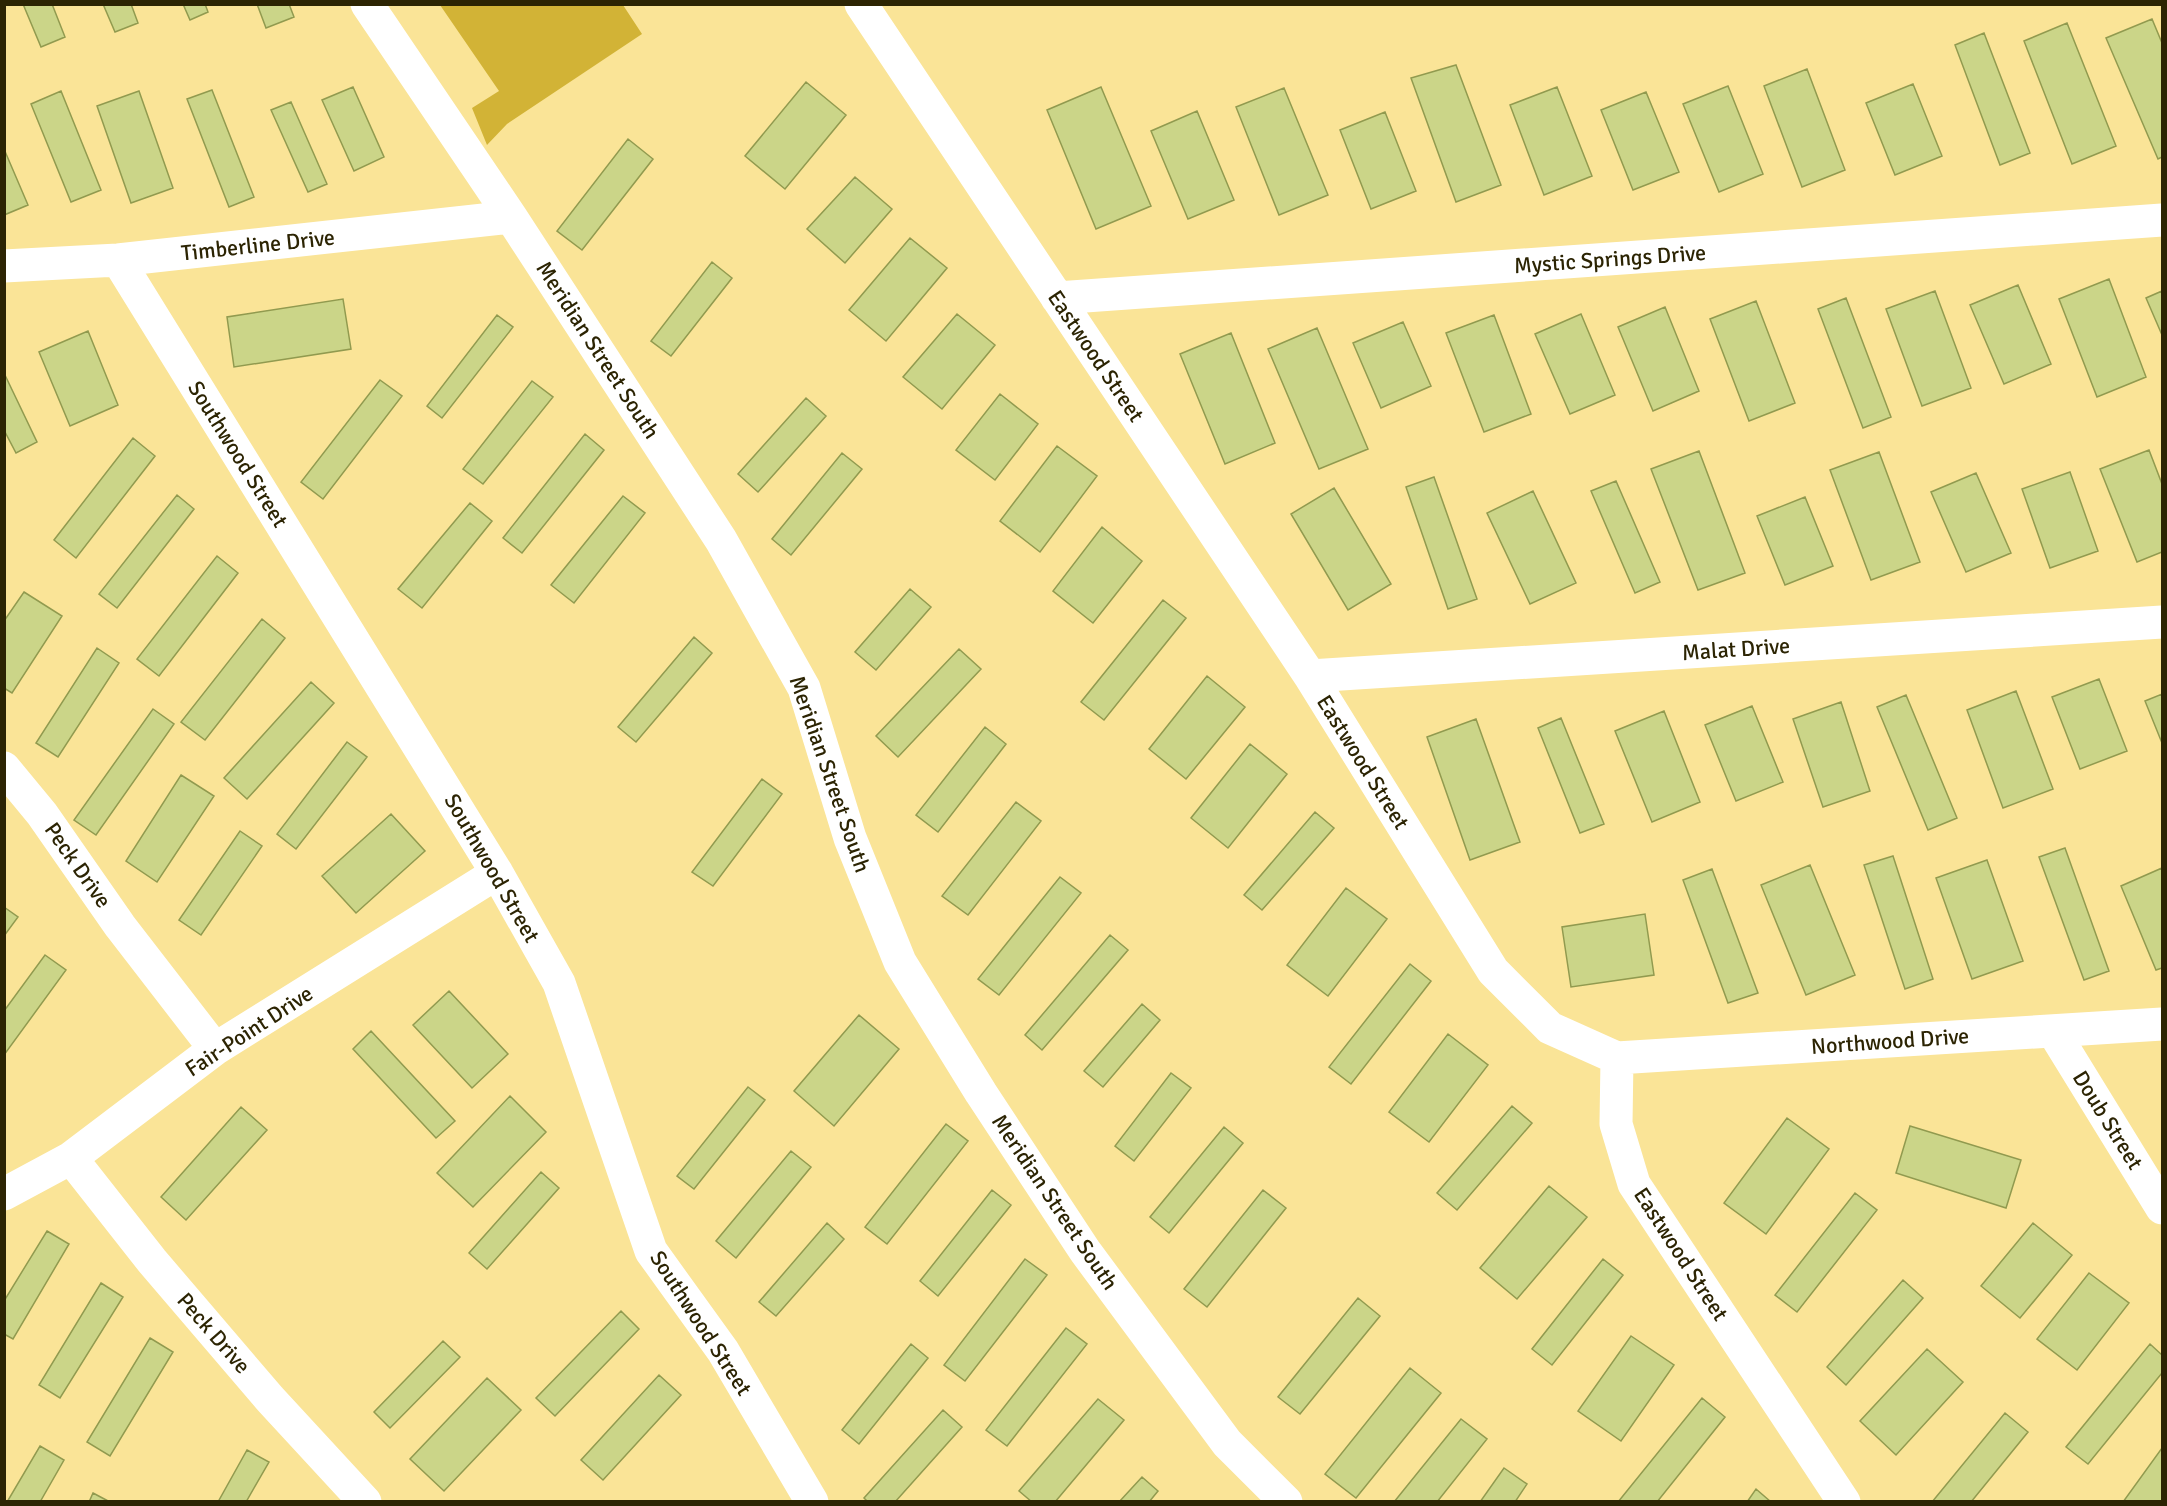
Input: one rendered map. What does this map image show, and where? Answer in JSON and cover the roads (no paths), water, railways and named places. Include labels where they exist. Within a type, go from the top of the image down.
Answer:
[{"type":"street","name":"Meridian Street South","points":[[367,4],[511,217],[721,540],[804,688],[850,838],[900,962],[981,1093],[1085,1251],[1227,1443],[1286,1502]]},
{"type":"street","name":"Eastwood Street","points":[[861,4],[1310,676],[1493,971],[1550,1028],[1617,1058],[1616,1124],[1634,1184],[1844,1502]]},
{"type":"street","name":"Timberline Drive","points":[[4,267],[118,260],[511,217]]},
{"type":"street","name":"Mystic Springs Drive","points":[[1057,298],[2163,220]]},
{"type":"street","name":"Southwood Street","points":[[118,260],[497,873],[559,983],[651,1251],[723,1352],[797,1495]]},
{"type":"street","name":"Malat Drive","points":[[1310,676],[2163,622]]},
{"type":"street","name":"Peck Drive","points":[[4,768],[42,814],[120,926],[215,1049]]},
{"type":"street","name":"Fair-Point Drive","points":[[4,1194],[71,1158],[215,1049],[497,873]]},
{"type":"street","name":"Northwood Drive","points":[[1617,1058],[2163,1024]]},
{"type":"street","name":"Doub Street","points":[[2054,1031],[2163,1208]]},
{"type":"street","name":"Peck Drive","points":[[71,1158],[152,1261],[270,1399],[364,1502]]}]
